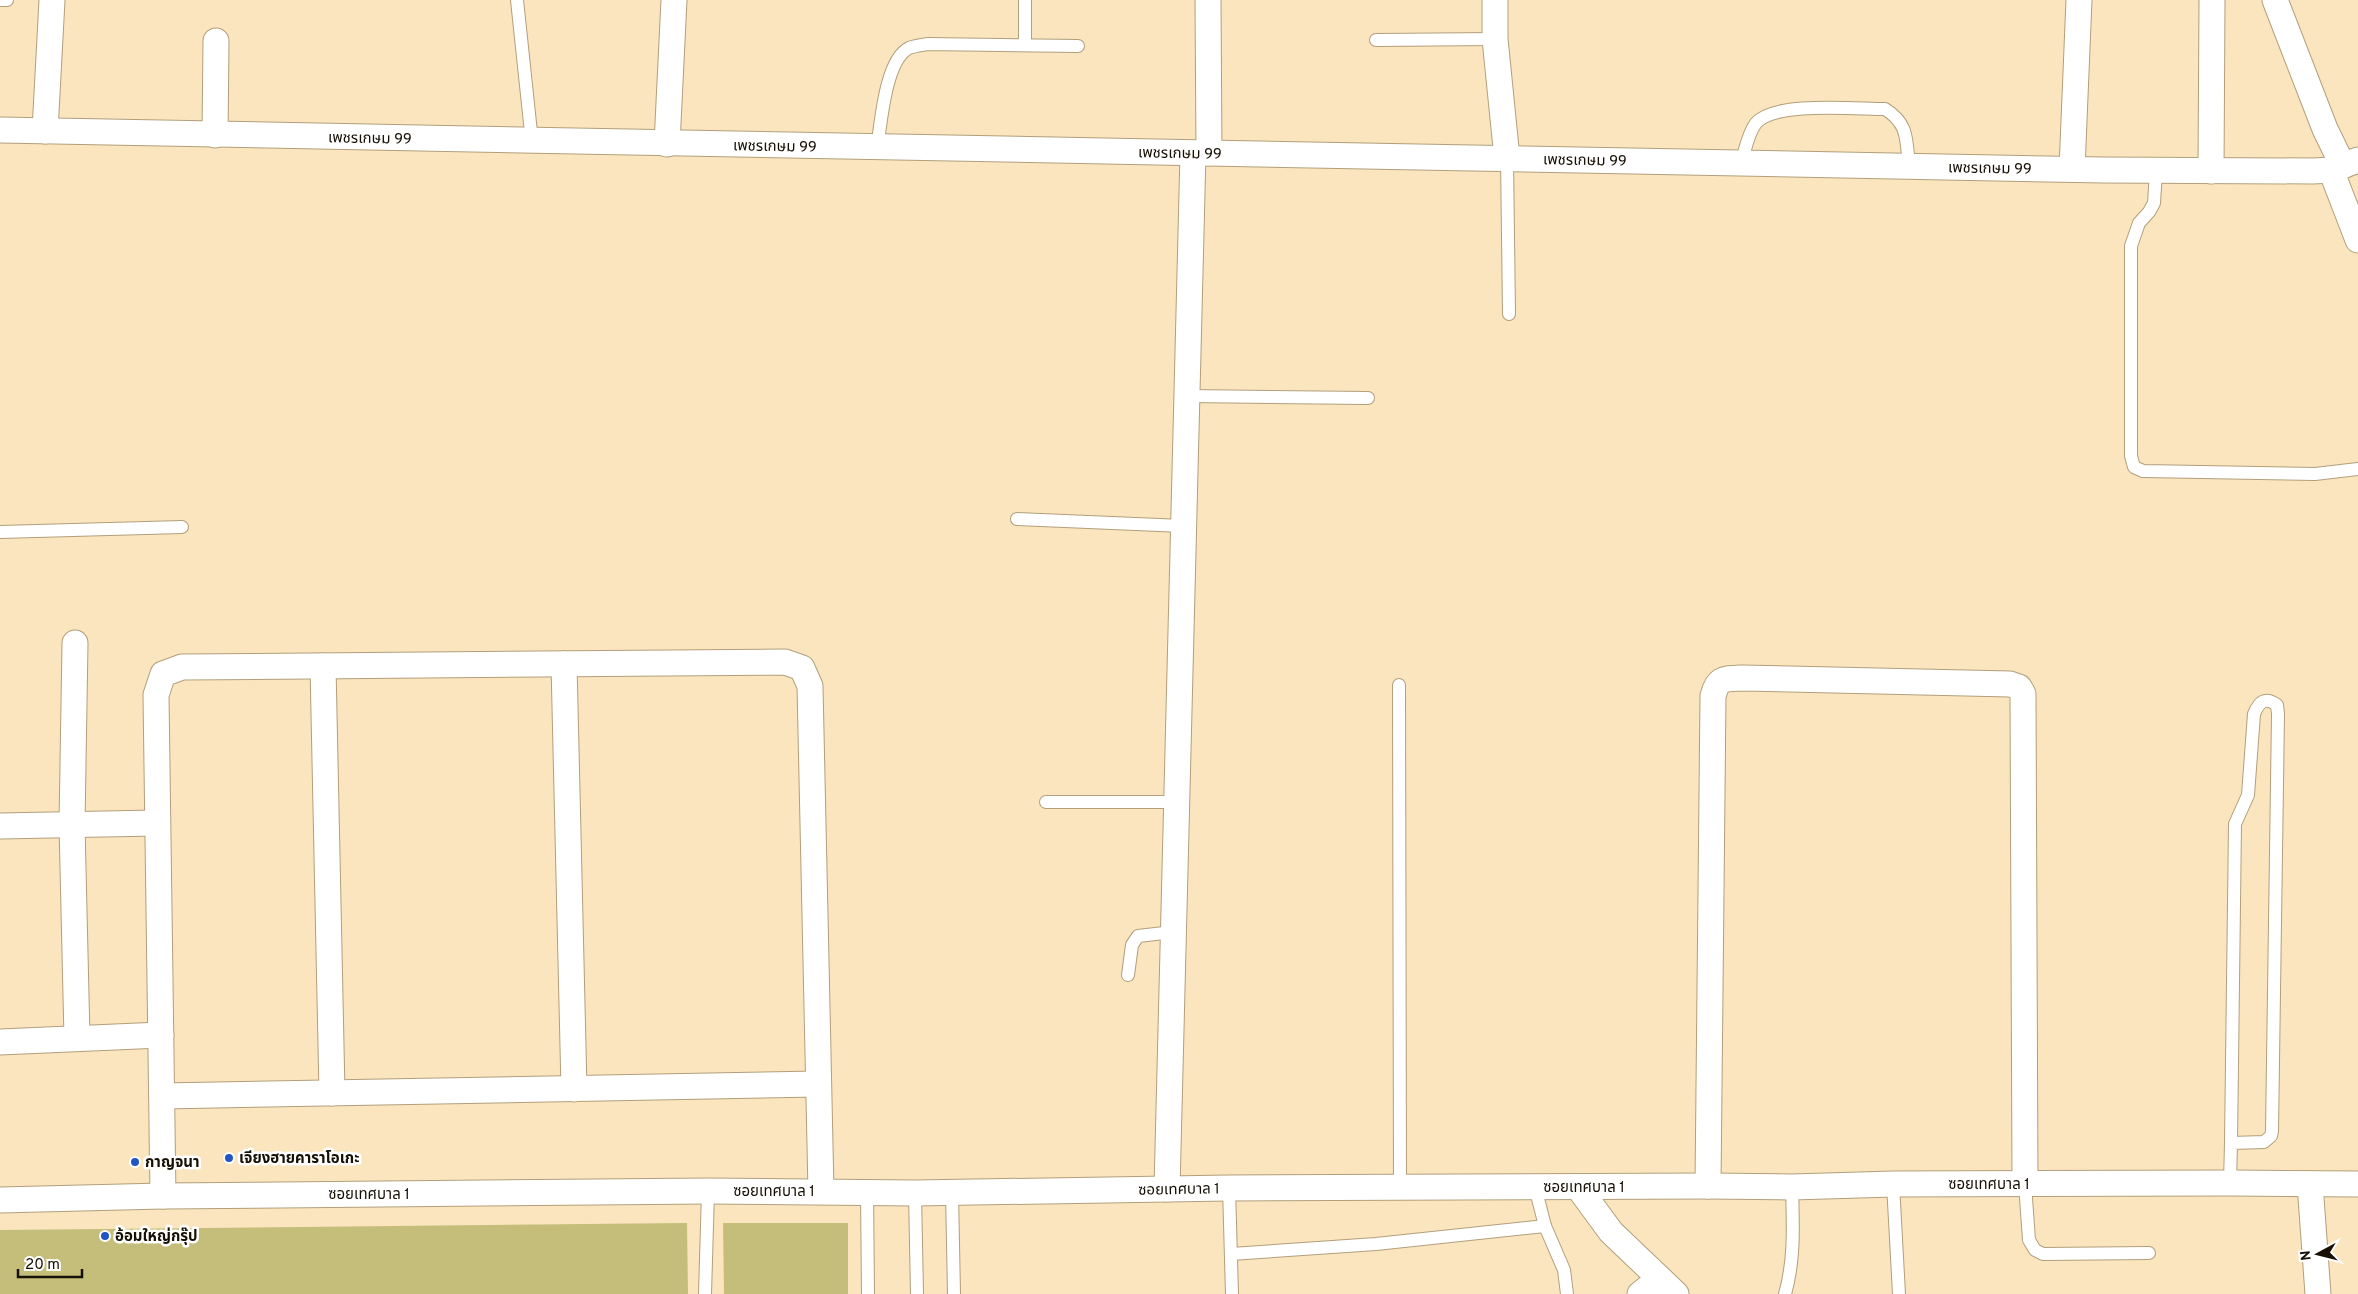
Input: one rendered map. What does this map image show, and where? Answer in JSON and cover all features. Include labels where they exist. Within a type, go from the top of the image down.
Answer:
[{"type":"street","points":[[45,131],[52,0]]},
{"type":"street","points":[[667,144],[674,0]]},
{"type":"street","points":[[1167,1189],[1187,396],[1208,0]]},
{"type":"street","points":[[1495,0],[1494,39],[1507,158]]},
{"type":"street","points":[[2072,169],[2079,0]]},
{"type":"street","points":[[2211,171],[2212,0]]},
{"type":"street","points":[[2275,0],[2324,128],[2344,165],[2358,240]]},
{"type":"street","points":[[215,135],[216,41]]},
{"type":"street","name":"เพชรเกษม 99","points":[[0,130],[532,142],[2156,171],[2211,171],[2344,165]]},
{"type":"street","points":[[75,643],[72,825],[77,1038]]},
{"type":"street","points":[[163,1196],[156,823],[156,696],[163,674],[182,667],[785,662],[802,668],[810,686],[821,1192]]},
{"type":"street","points":[[564,664],[574,1089]]},
{"type":"street","points":[[323,666],[332,1093]]},
{"type":"street","points":[[1708,1186],[1713,696],[1716,684],[1724,679],[1742,678],[2010,684],[2019,687],[2023,694],[2025,708],[2025,1184]]},
{"type":"street","points":[[0,826],[156,823]]},
{"type":"street","points":[[0,1042],[161,1035]]},
{"type":"street","points":[[162,1096],[818,1084]]},
{"type":"street","name":"ซอยเทศบาล 1","points":[[0,1200],[163,1196],[708,1191],[952,1192],[1229,1188],[1792,1187],[1893,1184],[2358,1184]]},
{"type":"street","points":[[2310,1184],[2318,1294]]},
{"type":"street","points":[[1578,1187],[1611,1232],[1667,1286],[1640,1294]]},
{"type":"lane","points":[[0,0],[7,0]]},
{"type":"lane","points":[[517,0],[532,142]]},
{"type":"lane","points":[[1025,0],[1025,45]]},
{"type":"lane","points":[[1376,40],[1494,39]]},
{"type":"lane","points":[[877,148],[889,79],[896,62],[908,48],[928,44],[1078,46]]},
{"type":"lane","points":[[1741,163],[1754,125],[1764,116],[1785,109],[1884,109],[1897,116],[1904,128],[1909,166]]},
{"type":"lane","points":[[1507,158],[1509,314]]},
{"type":"lane","points":[[2156,171],[2154,203],[2139,223],[2130,246],[2131,456],[2134,466],[2143,471],[2315,474],[2358,469]]},
{"type":"lane","points":[[1187,396],[1368,398]]},
{"type":"lane","points":[[1018,519],[1183,526]]},
{"type":"lane","points":[[0,532],[182,527]]},
{"type":"lane","points":[[1399,685],[1400,1188]]},
{"type":"lane","points":[[2230,1183],[2235,824],[2248,795],[2254,714],[2258,704],[2265,700],[2271,700],[2277,705],[2278,714],[2272,1130],[2271,1136],[2264,1142],[2231,1143]]},
{"type":"lane","points":[[1046,802],[1176,802]]},
{"type":"lane","points":[[1128,975],[1132,945],[1138,936],[1173,932]]},
{"type":"lane","points":[[1893,1184],[1899,1294]]},
{"type":"lane","points":[[2025,1184],[2029,1240],[2035,1250],[2043,1254],[2149,1253]]},
{"type":"lane","points":[[1535,1187],[1546,1226],[1564,1270],[1568,1294]]},
{"type":"lane","points":[[1785,1294],[1791,1273],[1793,1246],[1792,1187]]},
{"type":"lane","points":[[1229,1188],[1232,1294]]},
{"type":"lane","points":[[706,1294],[708,1191]]},
{"type":"lane","points":[[867,1191],[868,1294]]},
{"type":"lane","points":[[915,1192],[917,1294]]},
{"type":"lane","points":[[952,1192],[954,1294]]},
{"type":"lane","points":[[1232,1254],[1376,1244],[1546,1226]]},
{"type":"building","points":[[687,1223],[688,1294],[0,1294],[0,1230]]},
{"type":"building","points":[[723,1223],[848,1223],[848,1294],[724,1294]]},
{"type":"place","name":"เจียงฮายคาราโอเกะ","points":[[229,1158]]},
{"type":"place","name":"กาญจนา","points":[[135,1162]]},
{"type":"place","name":"อ้อมใหญ่กรุ๊ป","points":[[105,1236]]}]
